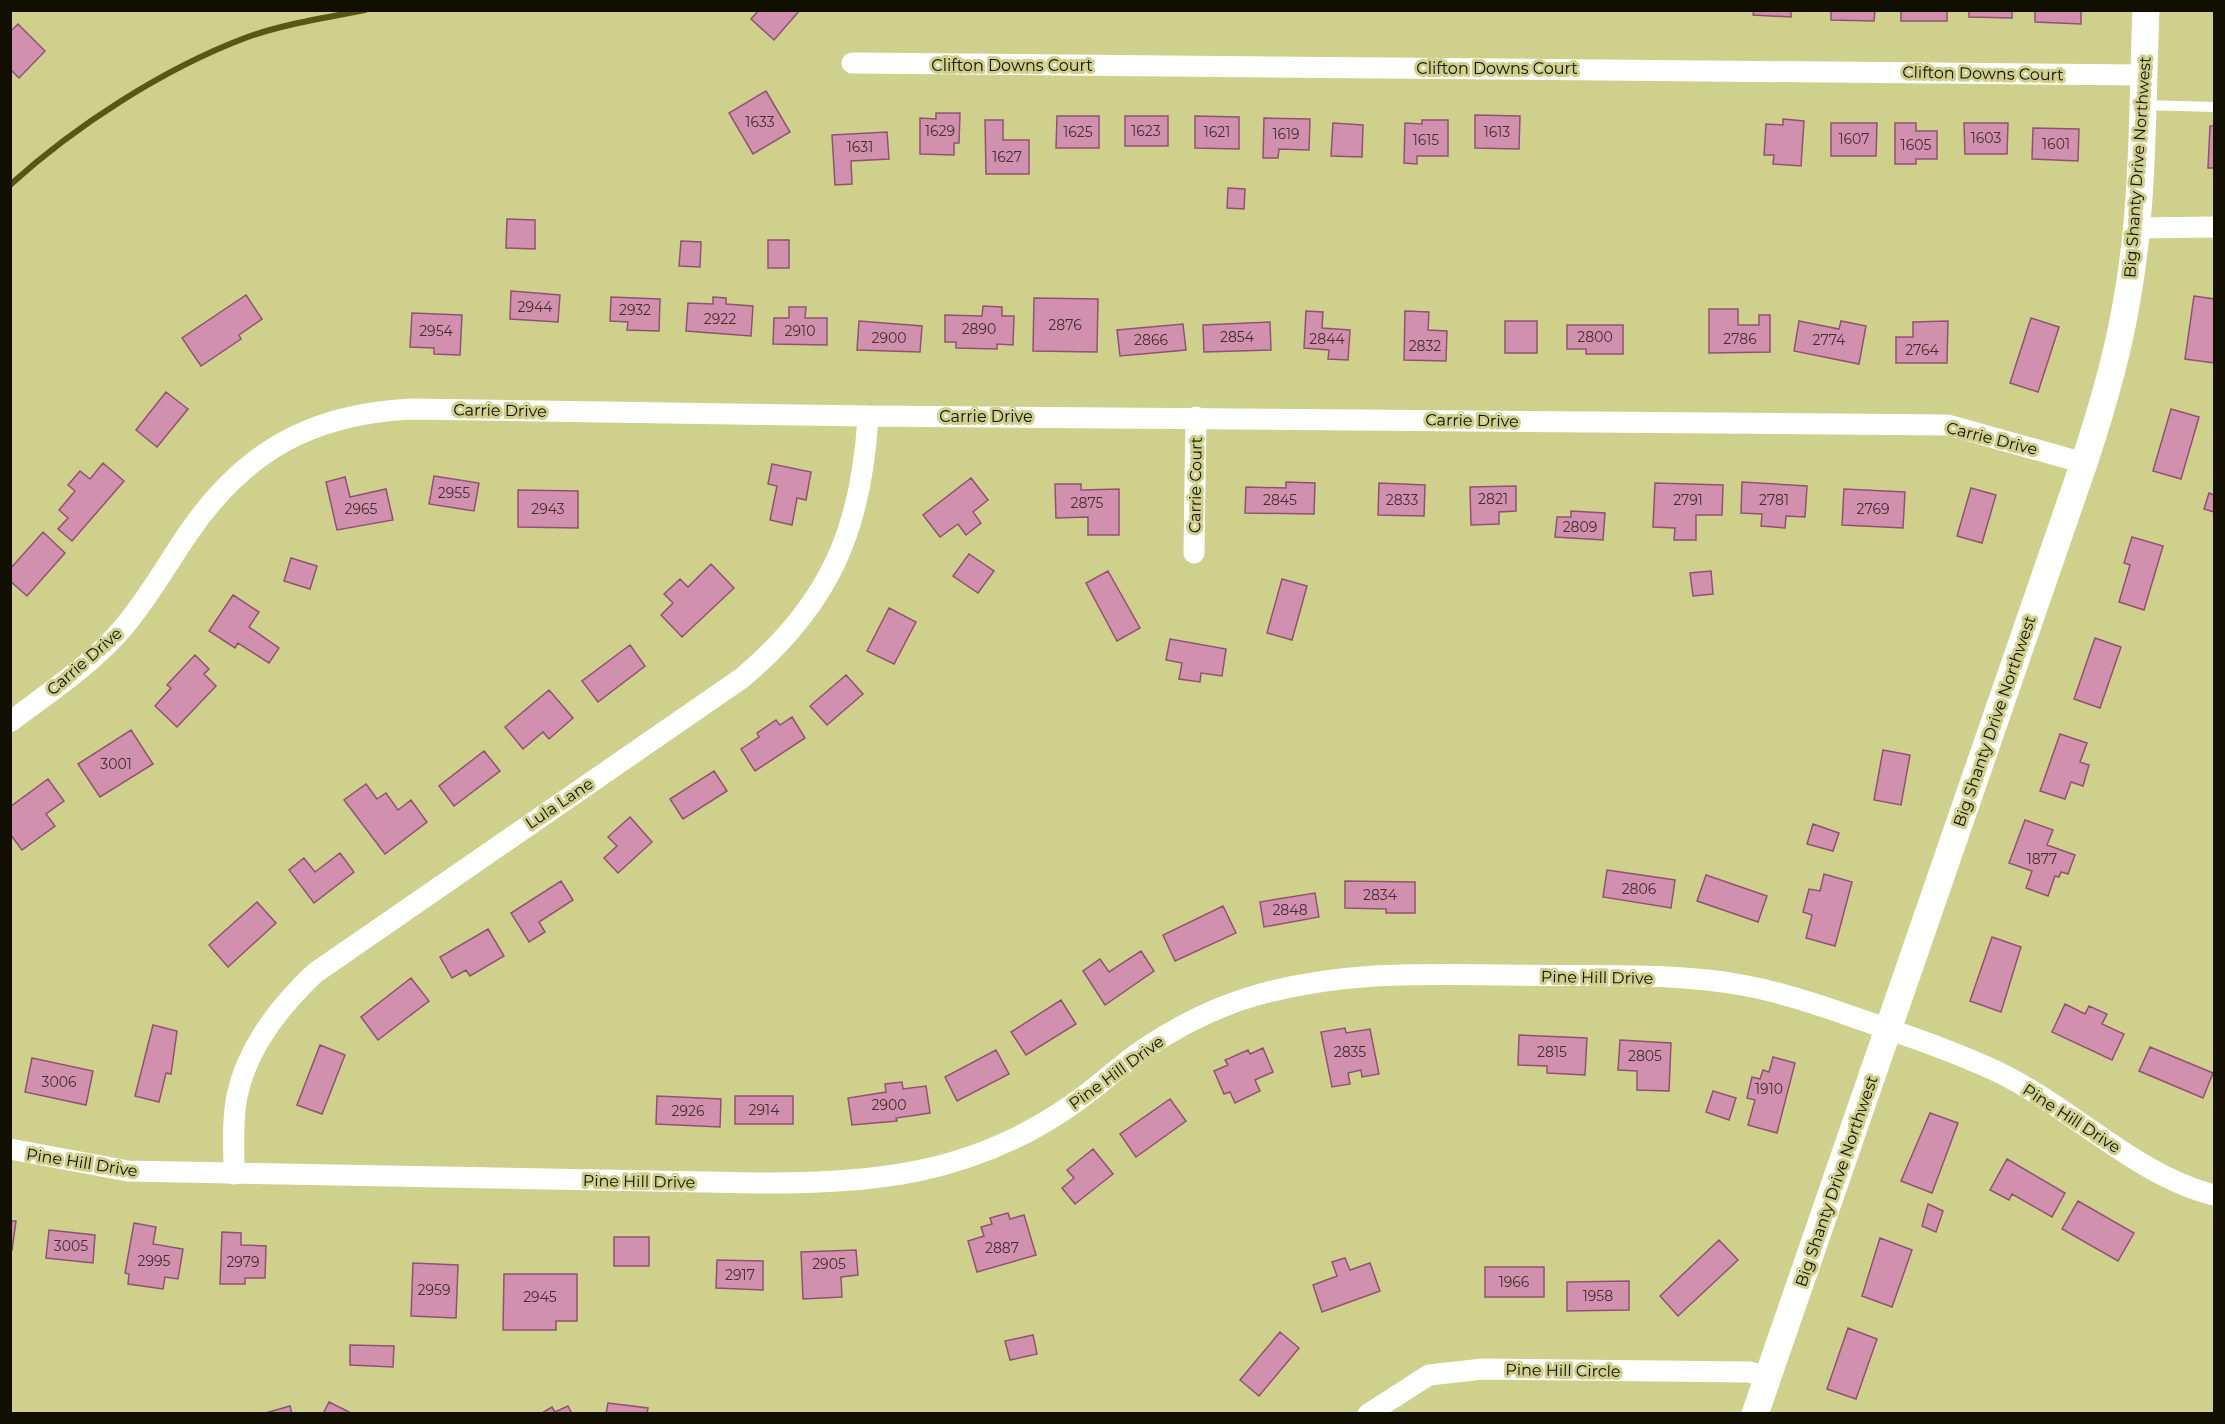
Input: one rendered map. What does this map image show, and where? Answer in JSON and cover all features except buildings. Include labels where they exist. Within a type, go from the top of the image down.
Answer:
[{"type":"street","name":"Big Shanty Drive Northwest","points":[[1755,1413],[2084,463],[2114,366],[2128,297],[2136,228],[2146,10]]},
{"type":"street","name":"Clifton Downs Court","points":[[852,63],[2143,75]]},
{"type":"street","points":[[2136,228],[2214,227]]},
{"type":"street","name":"Carrie Drive","points":[[10,723],[75,672],[122,630],[213,500],[250,462],[298,433],[329,421],[371,411],[411,409],[868,416],[1948,425],[2084,463]]},
{"type":"street","name":"Lula Lane","points":[[234,1174],[237,1095],[248,1064],[265,1031],[291,996],[315,973],[742,678],[775,650],[805,616],[833,569],[854,511],[864,468],[868,416]]},
{"type":"street","name":"Carrie Court","points":[[1194,553],[1196,417]]},
{"type":"street","name":"Pine Hill Drive","points":[[10,1149],[128,1171],[758,1184],[870,1181],[934,1168],[976,1156],[1024,1134],[1070,1106],[1146,1048],[1216,1010],[1283,989],[1356,975],[1402,973],[1701,980],[1747,986],[1792,997],[1951,1051],[1998,1072],[2062,1108],[2137,1160],[2173,1179],[2214,1195]]},
{"type":"street","name":"Pine Hill Circle","points":[[1368,1413],[1429,1376],[1483,1369],[1750,1372],[1768,1378]]},
{"type":"lane","points":[[2142,105],[2214,107]]},
{"type":"waterway","points":[[10,185],[91,121],[183,66],[259,33],[365,10]]}]
